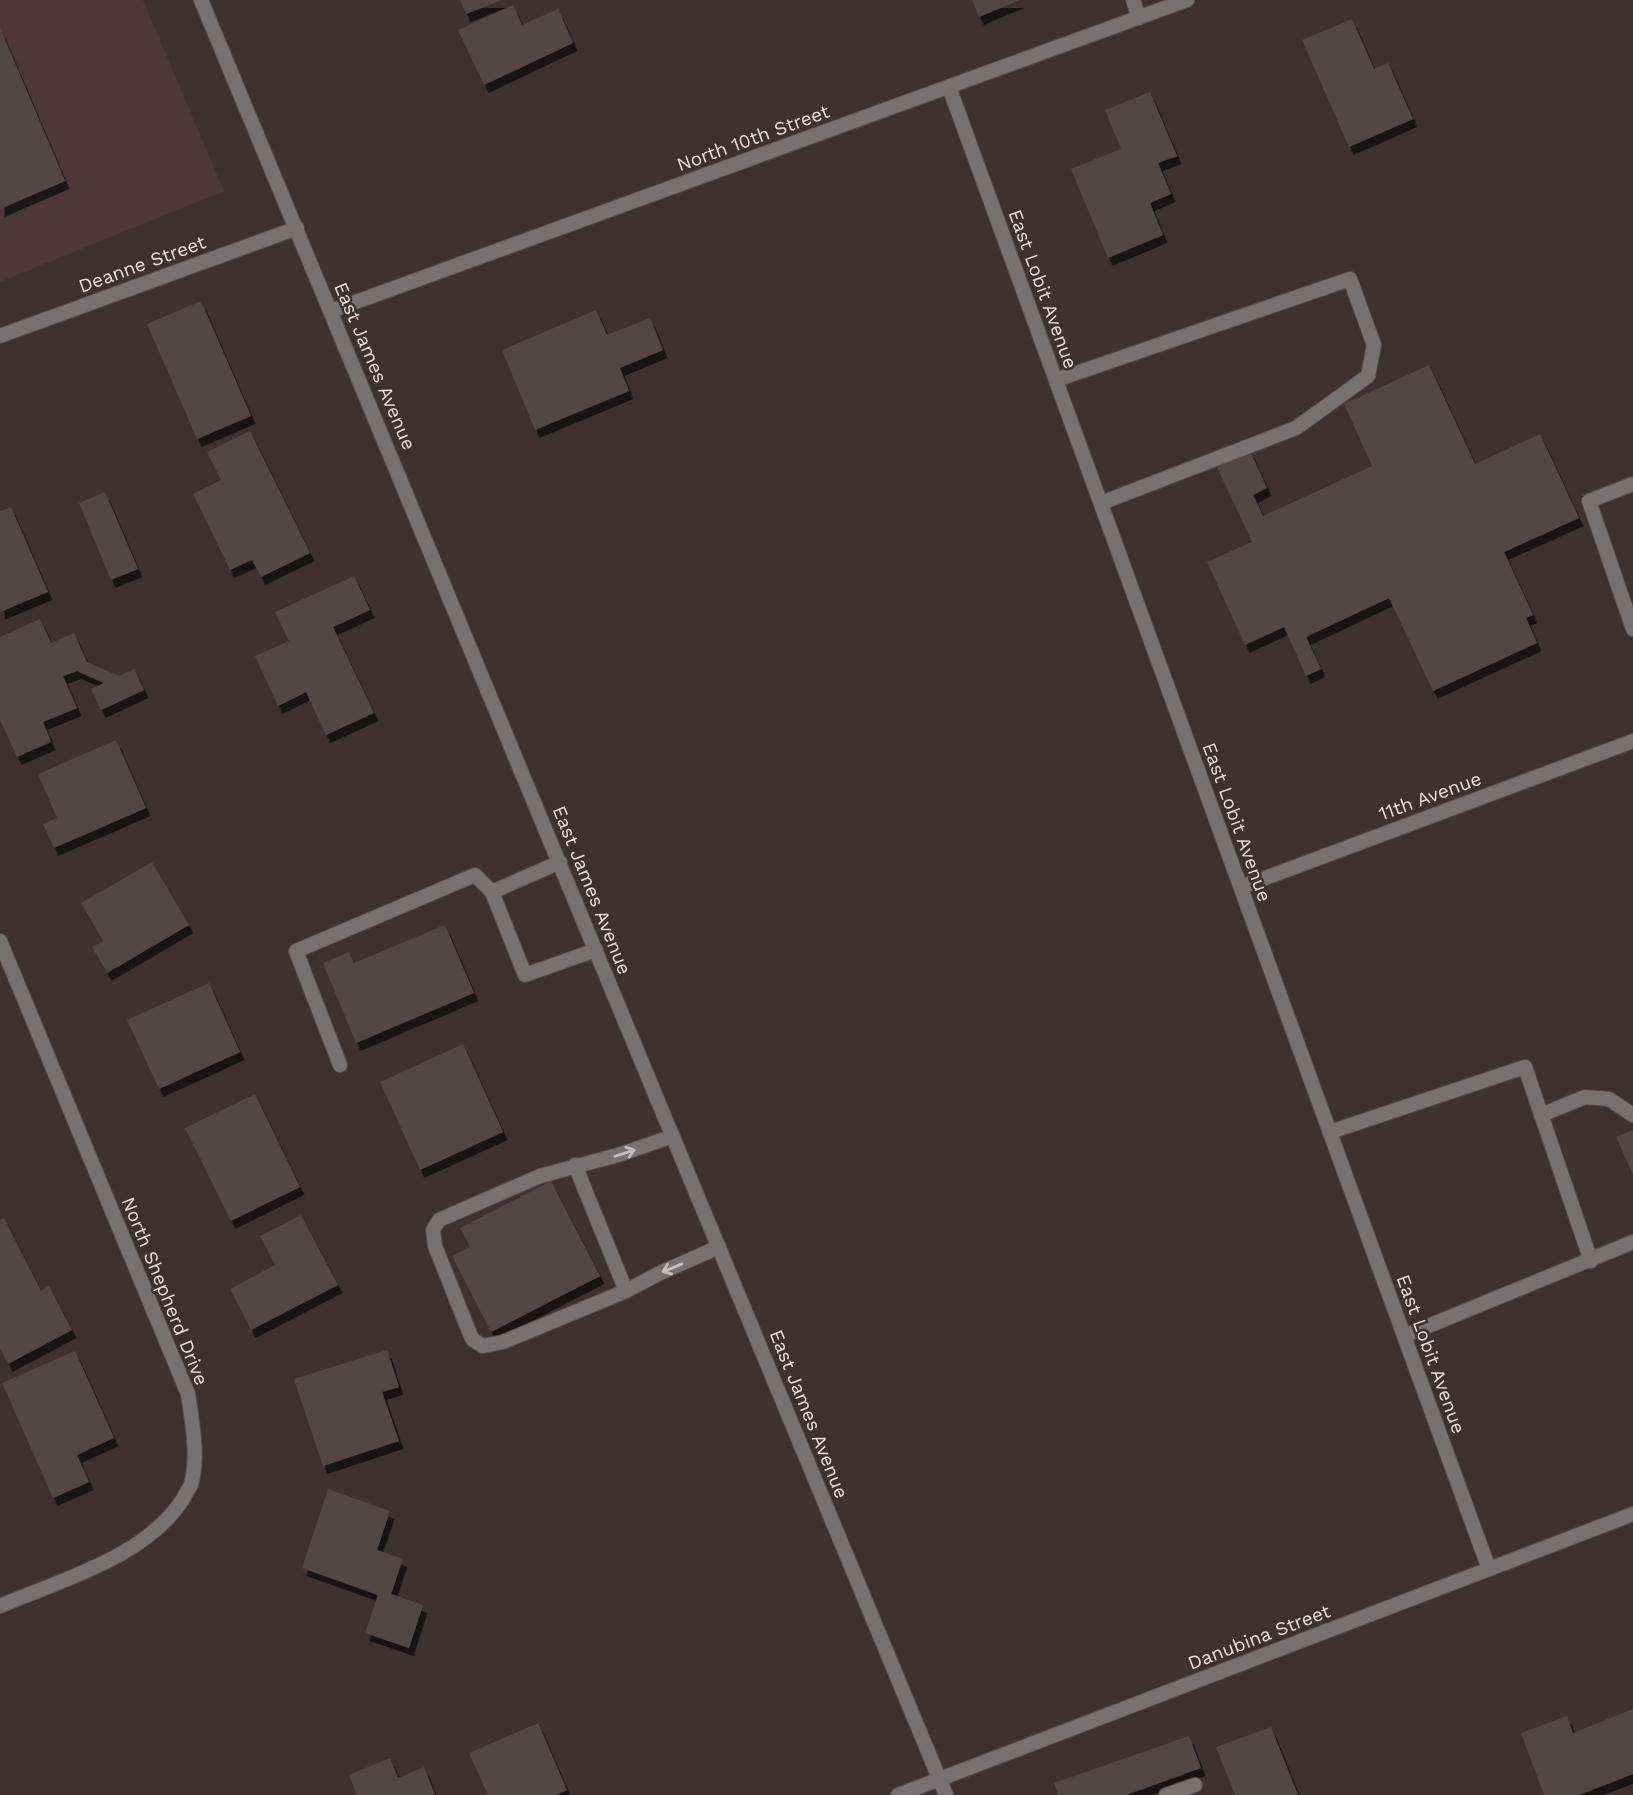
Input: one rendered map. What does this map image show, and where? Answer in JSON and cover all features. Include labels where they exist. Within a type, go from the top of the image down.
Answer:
[{"type":"street","name":"East James Avenue","points":[[201,0],[946,1795]]},
{"type":"street","points":[[1133,0],[1139,18]]},
{"type":"street","name":"North 10th Street","points":[[331,311],[1187,0]]},
{"type":"street","name":"East Lobit Avenue","points":[[949,87],[1489,1569]]},
{"type":"street","name":"Deanne Street","points":[[0,336],[296,228]]},
{"type":"street","points":[[1056,380],[1350,279],[1374,345],[1368,376],[1296,429],[1101,502]]},
{"type":"street","points":[[1633,484],[1589,501],[1633,629]]},
{"type":"street","name":"11th Avenue","points":[[1241,887],[1633,741]]},
{"type":"street","points":[[492,892],[560,862]]},
{"type":"street","points":[[340,1065],[296,951],[475,875],[492,892],[525,975],[596,950]]},
{"type":"street","name":"North Shepherd Drive","points":[[0,941],[188,1394],[195,1439],[191,1485],[172,1516],[139,1544],[100,1564],[0,1606]]},
{"type":"street","points":[[1330,1132],[1525,1067],[1591,1261]]},
{"type":"street","points":[[1541,1115],[1585,1097],[1609,1099],[1633,1115]]},
{"type":"street","points":[[673,1136],[618,1155],[540,1176],[445,1216],[435,1225],[435,1246],[470,1334],[477,1344],[492,1345],[626,1291],[719,1247]]},
{"type":"street","points":[[575,1165],[626,1291]]},
{"type":"street","points":[[1404,1336],[1633,1242]]},
{"type":"street","name":"Danubina Street","points":[[898,1795],[1633,1514]]},
{"type":"street","points":[[1166,1795],[1195,1785]]},
{"type":"shaded area","points":[[0,0],[143,0],[224,191],[0,282]]},
{"type":"building","points":[[460,0],[502,0],[466,14]]},
{"type":"building","points":[[972,0],[1020,0],[979,17]]},
{"type":"building","points":[[513,5],[522,25],[558,9],[573,43],[484,85],[458,30]]},
{"type":"building","points":[[1352,19],[1374,69],[1388,63],[1413,119],[1349,147],[1302,40]]},
{"type":"building","points":[[0,28],[65,181],[0,209]]},
{"type":"building","points":[[1150,92],[1177,156],[1158,163],[1171,194],[1150,203],[1163,235],[1108,258],[1071,169],[1121,149],[1105,110]]},
{"type":"building","points":[[201,301],[251,416],[197,439],[147,324]]},
{"type":"building","points":[[596,310],[607,335],[650,318],[663,350],[620,368],[629,391],[535,430],[502,350]]},
{"type":"building","points":[[1429,365],[1475,464],[1540,434],[1579,518],[1504,552],[1533,615],[1526,618],[1537,643],[1433,691],[1389,598],[1306,637],[1321,669],[1306,676],[1284,627],[1245,645],[1207,562],[1252,542],[1216,465],[1249,449],[1267,488],[1253,495],[1263,516],[1372,466],[1344,404]]},
{"type":"building","points":[[250,431],[310,553],[261,577],[252,560],[230,570],[193,494],[221,480],[207,452]]},
{"type":"building","points":[[105,492],[138,569],[111,580],[79,503]]},
{"type":"building","points":[[11,507],[48,592],[0,612],[0,511]]},
{"type":"building","points":[[354,576],[370,610],[333,627],[374,713],[326,735],[306,692],[278,706],[255,656],[289,641],[275,612]]},
{"type":"building","points":[[40,619],[51,643],[74,633],[87,662],[119,676],[134,669],[144,690],[101,710],[91,689],[104,683],[77,671],[63,676],[77,708],[43,722],[51,742],[17,757],[0,720],[0,637]]},
{"type":"building","points":[[116,740],[146,808],[54,848],[43,824],[57,818],[38,774]]},
{"type":"building","points":[[152,862],[189,925],[107,973],[92,947],[103,941],[81,903]]},
{"type":"building","points":[[445,925],[474,993],[356,1043],[323,963],[349,952],[354,963]]},
{"type":"building","points":[[209,983],[240,1052],[159,1089],[127,1020]]},
{"type":"building","points":[[463,1044],[503,1132],[420,1170],[380,1082]]},
{"type":"building","points":[[255,1094],[300,1187],[231,1221],[185,1128]]},
{"type":"building","points":[[1633,1130],[1633,1175],[1616,1137]]},
{"type":"building","points":[[551,1181],[600,1276],[491,1332],[452,1256],[470,1247],[460,1228]]},
{"type":"building","points":[[301,1215],[338,1285],[251,1330],[230,1289],[275,1265],[260,1236]]},
{"type":"building","points":[[4,1218],[41,1291],[49,1286],[72,1330],[8,1364],[0,1348],[0,1220]]},
{"type":"building","points":[[387,1350],[399,1387],[382,1392],[399,1441],[323,1466],[294,1379]]},
{"type":"building","points":[[75,1351],[114,1438],[77,1455],[89,1482],[53,1498],[2,1383]]},
{"type":"building","points":[[328,1489],[390,1511],[377,1550],[403,1559],[391,1594],[423,1605],[409,1648],[365,1633],[378,1595],[302,1568]]},
{"type":"building","points":[[1633,1709],[1633,1774],[1579,1795],[1544,1795],[1521,1733],[1567,1716],[1573,1733]]},
{"type":"building","points":[[538,1723],[567,1790],[556,1795],[488,1795],[469,1753]]},
{"type":"building","points":[[1271,1727],[1298,1795],[1235,1795],[1216,1747]]},
{"type":"building","points":[[1189,1736],[1201,1768],[1126,1795],[1058,1795],[1054,1783]]},
{"type":"building","points":[[390,1758],[398,1778],[424,1767],[435,1795],[357,1795],[349,1775]]}]
